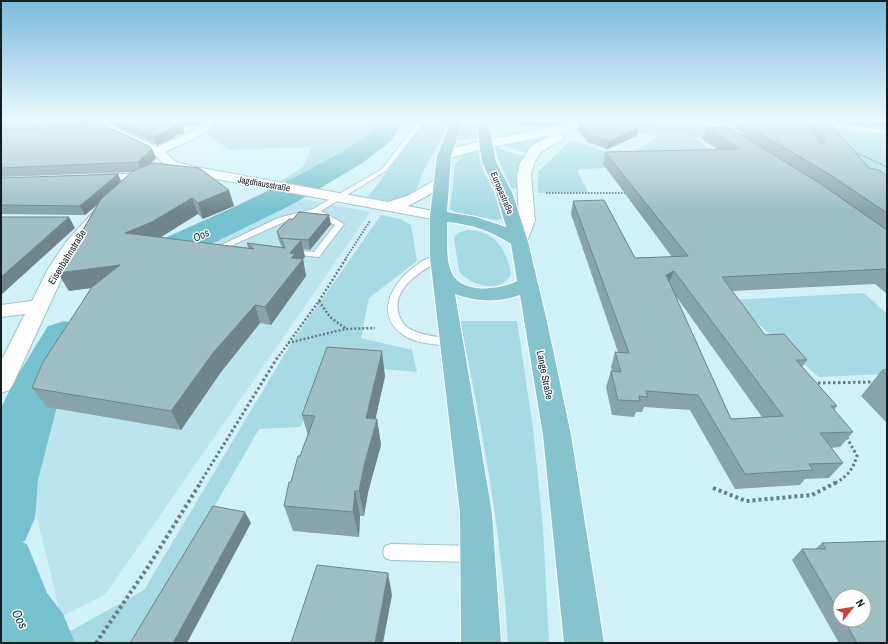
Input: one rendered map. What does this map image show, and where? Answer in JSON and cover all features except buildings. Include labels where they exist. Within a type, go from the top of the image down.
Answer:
[{"type":"main road","points":[[446,151],[444,156],[438,216],[440,264],[450,342],[468,449],[476,513],[481,643]]},
{"type":"main road","name":"Europastraße","points":[[487,151],[489,162],[504,192],[519,242]]},
{"type":"main road","points":[[438,216],[460,217],[491,226],[519,242]]},
{"type":"main road","points":[[439,237],[446,232],[464,226],[491,226]]},
{"type":"main road","name":"Lange Straße","points":[[519,242],[557,435],[584,643]]},
{"type":"main road","points":[[440,264],[452,285],[465,292],[477,294],[496,294],[512,291],[527,284]]},
{"type":"street","name":"Jagdhausstraße","points":[[157,151],[172,164],[195,171],[438,216]]},
{"type":"street","points":[[444,156],[458,151]]},
{"type":"street","points":[[519,242],[527,221],[524,175],[526,163],[535,151]]},
{"type":"street","name":"Eisenbahnstraße","points":[[1,384],[38,306],[57,269],[74,242],[83,222],[117,197],[133,182],[172,164]]},
{"type":"street","points":[[80,179],[144,177]]},
{"type":"street","points":[[389,207],[413,201],[424,191],[442,182]]},
{"type":"street","points":[[1,311],[38,306]]},
{"type":"lane","points":[[316,211],[340,224],[316,255],[262,249],[244,252],[218,248],[281,220],[316,211],[384,170],[399,151]]},
{"type":"lane","points":[[440,264],[423,264],[397,290],[393,299],[392,314],[394,322],[417,338],[429,341],[450,342]]},
{"type":"lane","points":[[391,552],[478,554]]},
{"type":"path","points":[[853,151],[887,167]]},
{"type":"path","points":[[541,193],[633,192]]},
{"type":"path","points":[[96,643],[148,567],[288,344],[319,301],[372,218]]},
{"type":"path","points":[[319,301],[330,317],[345,329]]},
{"type":"path","points":[[288,344],[345,329],[375,328]]},
{"type":"path","points":[[814,393],[812,387],[818,383],[879,382]]},
{"type":"path","points":[[713,488],[746,502],[812,495],[846,476],[853,468],[857,456],[849,440],[844,434]]},
{"type":"shaded area","points":[[310,151],[354,151],[300,185],[280,182],[304,166]]},
{"type":"shaded area","points":[[403,151],[434,151],[423,172],[417,188],[407,199],[387,201],[368,197]]},
{"type":"shaded area","points":[[478,151],[483,170],[494,192],[502,219],[497,220],[457,213],[450,209],[455,164],[465,155]]},
{"type":"shaded area","points":[[496,151],[506,151],[524,156],[519,182],[516,189],[511,188],[498,159]]},
{"type":"shaded area","points":[[560,151],[604,151],[624,158],[635,151],[712,151],[721,158],[577,170],[588,192],[538,193],[538,172]]},
{"type":"shaded area","points":[[838,151],[887,151],[887,180]]},
{"type":"shaded area","points":[[303,199],[370,212],[105,595],[61,617],[27,476],[45,396],[142,271]]},
{"type":"shaded area","points":[[381,215],[400,219],[411,225],[417,261],[369,298],[361,338],[412,350],[417,372],[335,365],[300,427],[259,429],[136,643],[3,643],[67,633],[144,590],[290,345]]},
{"type":"shaded area","points":[[467,230],[485,233],[498,243],[509,265],[511,274],[507,280],[493,286],[485,286],[477,284],[463,276],[459,271],[454,238],[458,233]]},
{"type":"shaded area","points":[[864,293],[887,314],[887,374],[819,377],[731,300]]},
{"type":"shaded area","points":[[460,321],[517,321],[533,428],[543,528],[549,643],[508,643],[501,562],[490,481]]},
{"type":"waterway","name":"Oos","points":[[132,272],[172,249],[282,197],[361,151]]},
{"type":"waterway","name":"Oos","points":[[1,518],[6,480],[33,395],[65,337]]},
{"type":"waterway","name":"Oos","points":[[1,570],[18,620],[34,643]]}]
